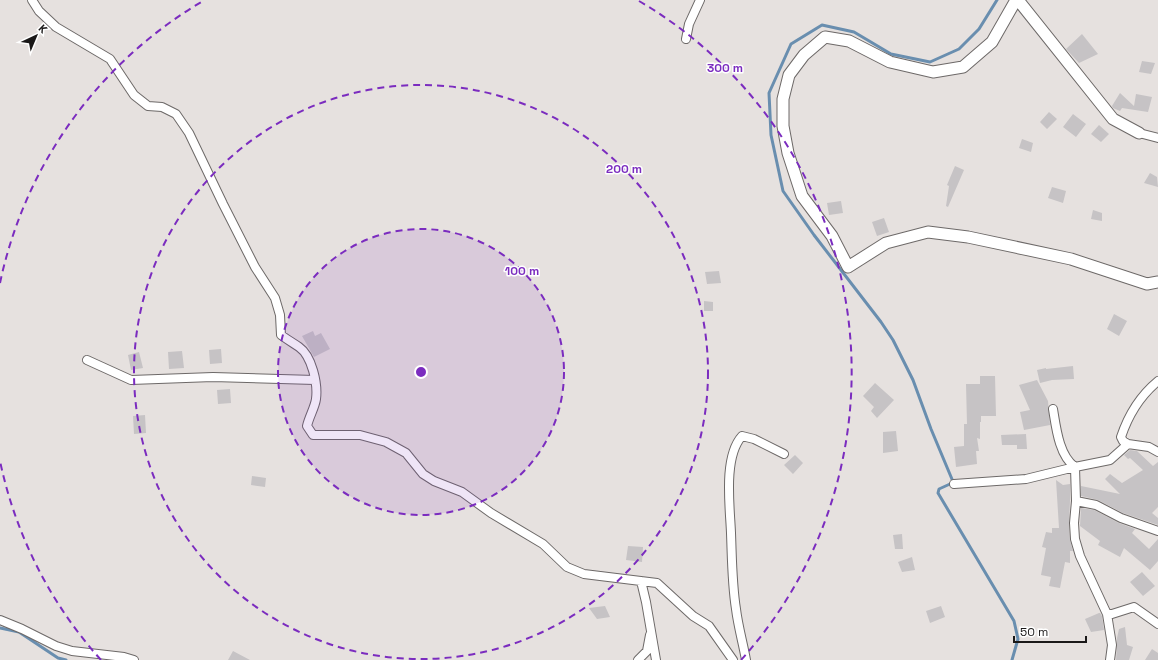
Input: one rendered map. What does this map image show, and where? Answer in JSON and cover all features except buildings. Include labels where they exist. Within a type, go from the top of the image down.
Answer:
[{"type":"street","points":[[32,0],[40,11],[56,27],[110,59],[134,95],[148,106],[162,107],[176,114],[189,133],[255,267],[274,298],[280,315],[281,335],[300,348],[311,362],[315,380],[316,401],[307,426],[313,435],[360,435],[386,442],[406,453],[423,474],[434,481],[462,492],[543,544],[567,566],[584,574],[657,583],[693,616],[709,626],[733,660]]},
{"type":"street","points":[[686,39],[689,24],[700,0]]},
{"type":"street","points":[[1158,138],[1138,133],[1113,119],[1017,0],[992,42],[963,67],[933,72],[890,62],[849,41],[824,37],[804,55],[789,75],[783,100],[783,126],[788,153],[802,196],[832,236],[848,267],[886,243],[928,232],[968,237],[1071,259],[1147,284],[1158,282]]},
{"type":"street","points":[[86,360],[131,380],[213,377],[315,380]]},
{"type":"street","points":[[1158,380],[1139,401],[1128,420],[1121,437],[1123,441],[1128,444],[1149,447],[1158,452]]},
{"type":"street","points":[[1053,409],[1056,428],[1063,452],[1070,463],[1075,467],[1075,539],[1080,556],[1107,614],[1112,645],[1110,660]]},
{"type":"street","points":[[746,660],[736,611],[731,573],[728,497],[731,460],[738,440],[742,436],[754,439],[784,454]]},
{"type":"street","points":[[954,484],[1026,479],[1110,460],[1128,444]]},
{"type":"street","points":[[1076,501],[1096,505],[1121,518],[1158,532]]},
{"type":"street","points":[[641,581],[656,660]]},
{"type":"street","points":[[1107,614],[1112,614],[1134,607],[1158,624]]},
{"type":"street","points":[[0,620],[56,646],[72,651],[124,657],[134,660]]},
{"type":"street","points":[[638,660],[647,651],[650,631]]},
{"type":"waterway","points":[[997,0],[979,29],[959,49],[930,62],[891,54],[854,32],[822,25],[791,44],[769,93],[771,135],[783,191],[814,235],[881,322],[893,340],[913,380],[931,429],[954,484],[950,484],[939,489],[938,493],[1014,621],[1018,639],[1012,660]]},
{"type":"waterway","points":[[0,628],[19,632],[58,658],[66,660]]}]
